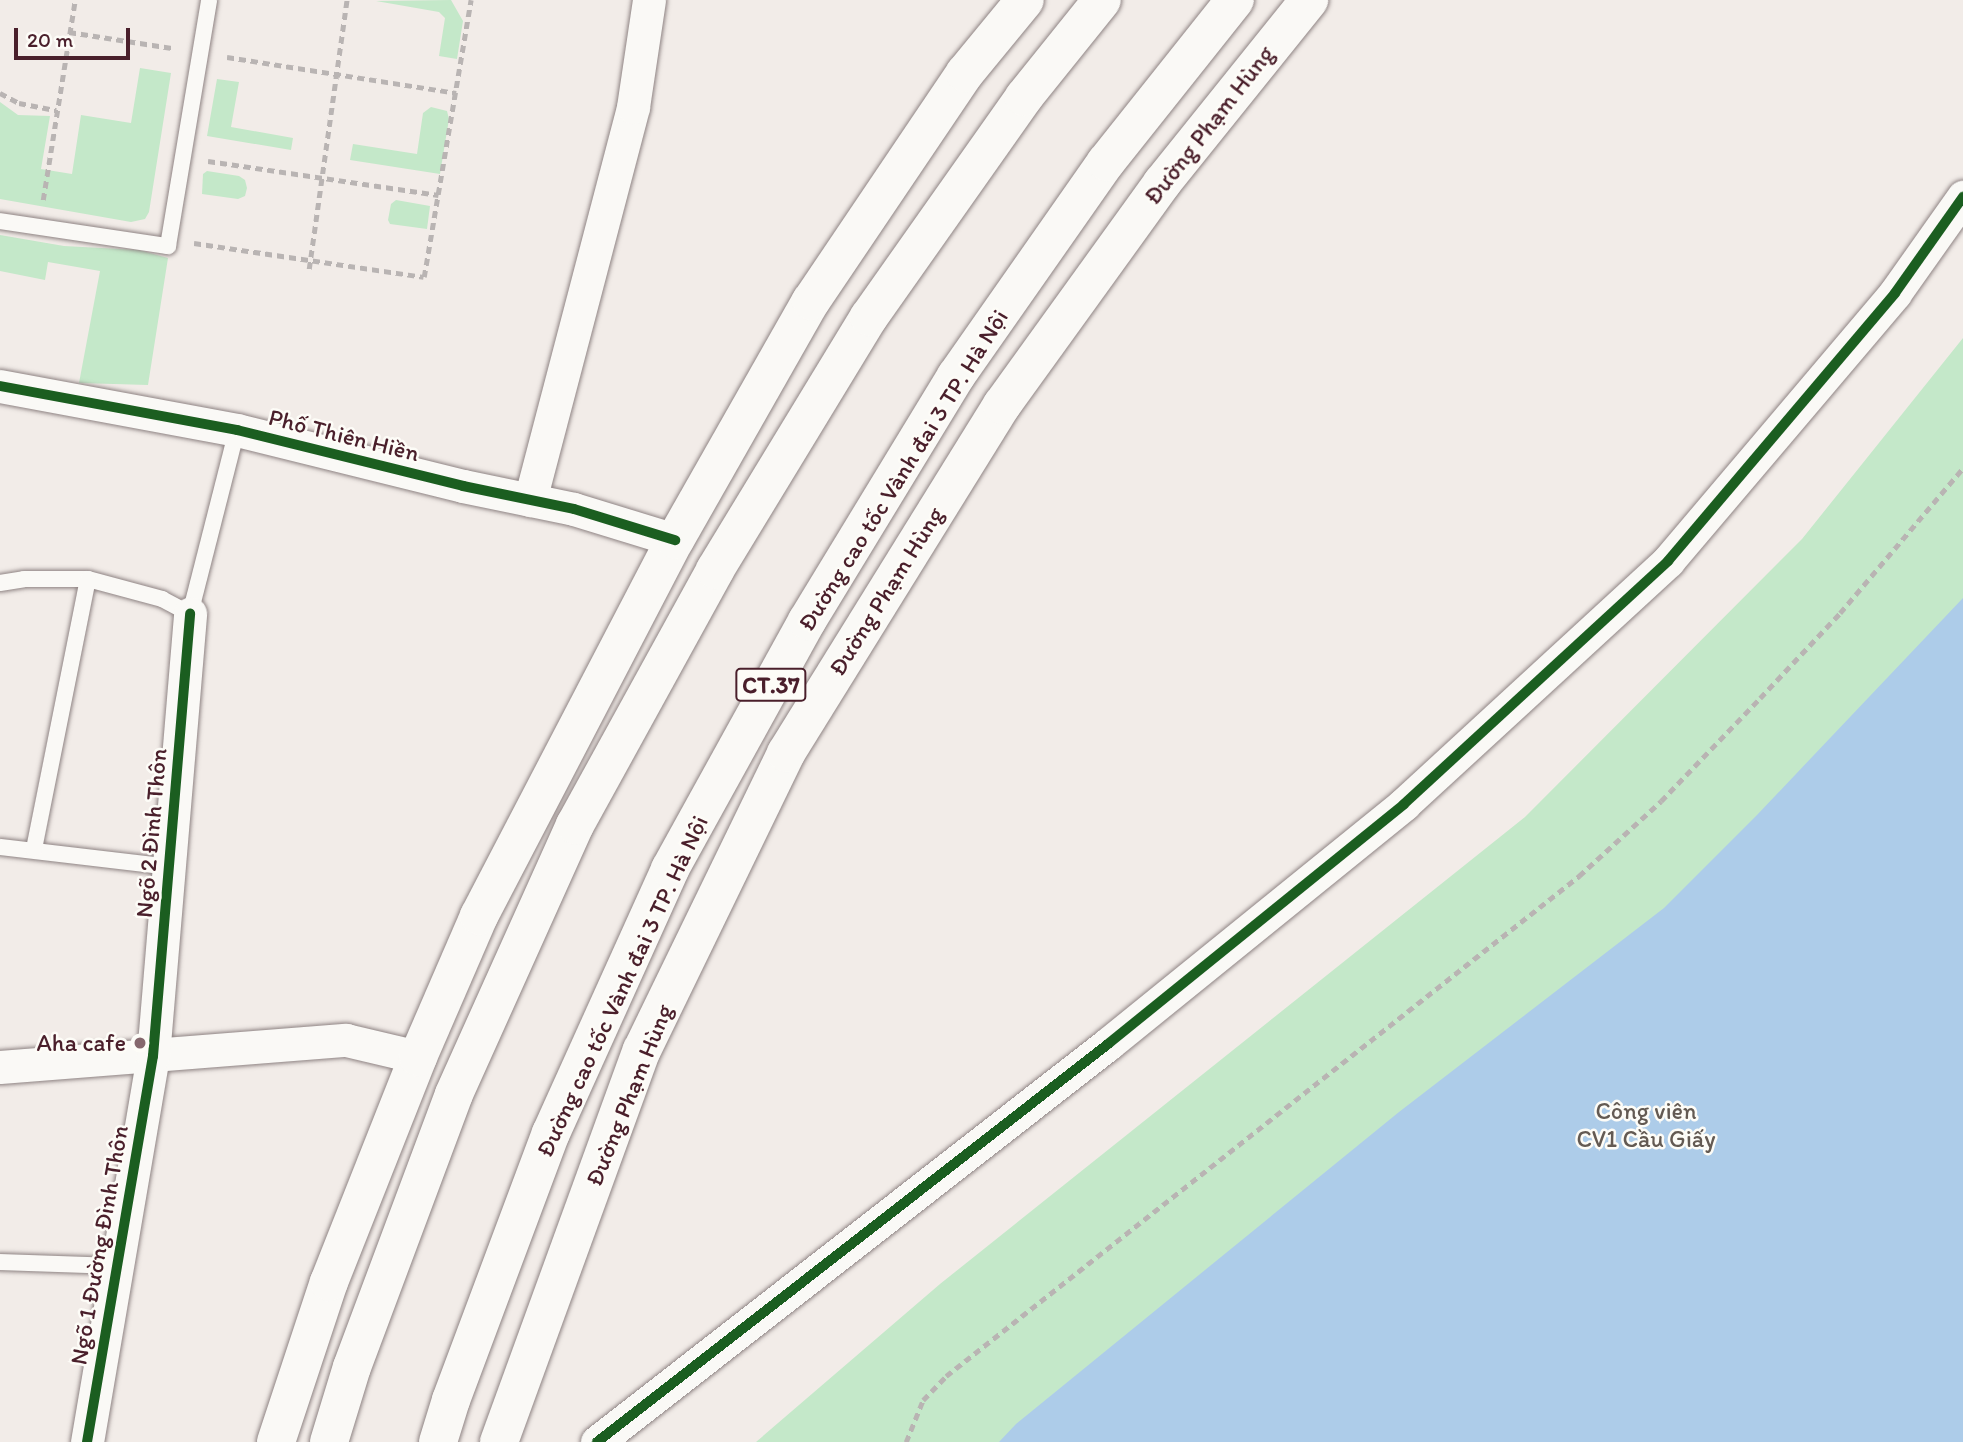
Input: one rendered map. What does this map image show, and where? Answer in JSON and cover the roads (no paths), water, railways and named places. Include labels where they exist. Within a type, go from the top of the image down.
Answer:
[{"type":"main road","points":[[276,1442],[329,1282],[418,1057],[479,915],[675,540],[811,301],[965,74],[1025,0]]},
{"type":"main road","points":[[330,1442],[352,1367],[454,1094],[575,825],[715,570],[869,317],[1024,97],[1102,0]]},
{"type":"main road","name":"Đường cao tốc Vành đai 3 TP. Hà Nội","points":[[438,1442],[451,1400],[551,1133],[670,869],[794,644],[956,376],[1106,162],[1236,0]]},
{"type":"main road","name":"Đường Phạm Hùng","points":[[499,1442],[642,1050],[786,753],[1002,405],[1162,183],[1309,0]]},
{"type":"street","points":[[530,500],[633,107],[649,0]]},
{"type":"street","points":[[597,1442],[1108,1044],[1404,804],[1668,561],[1895,293],[1963,197]]},
{"type":"street","name":"Phố Thiên Hiền","points":[[0,386],[237,430],[574,509],[675,540]]},
{"type":"street","name":"Ngõ 2 Đình Thôn","points":[[153,1056],[190,614]]},
{"type":"street","points":[[0,1067],[346,1040],[418,1057]]},
{"type":"street","name":"Ngõ 1 Đường Đình Thôn","points":[[87,1442],[153,1056]]},
{"type":"lane","points":[[0,221],[168,246],[209,0]]},
{"type":"lane","points":[[0,583],[23,579],[88,579],[162,599],[190,614],[237,430]]},
{"type":"lane","points":[[34,849],[88,579]]},
{"type":"lane","points":[[0,847],[169,867]]},
{"type":"lane","points":[[0,1262],[116,1266]]},
{"type":"water","name":"Công viên CV1 Cầu Giấy","points":[[1963,598],[1963,1442],[999,1442],[1016,1424],[1399,1112],[1664,908],[1757,815]]},
{"type":"place","name":"Aha cafe","points":[[140,1043]]}]
